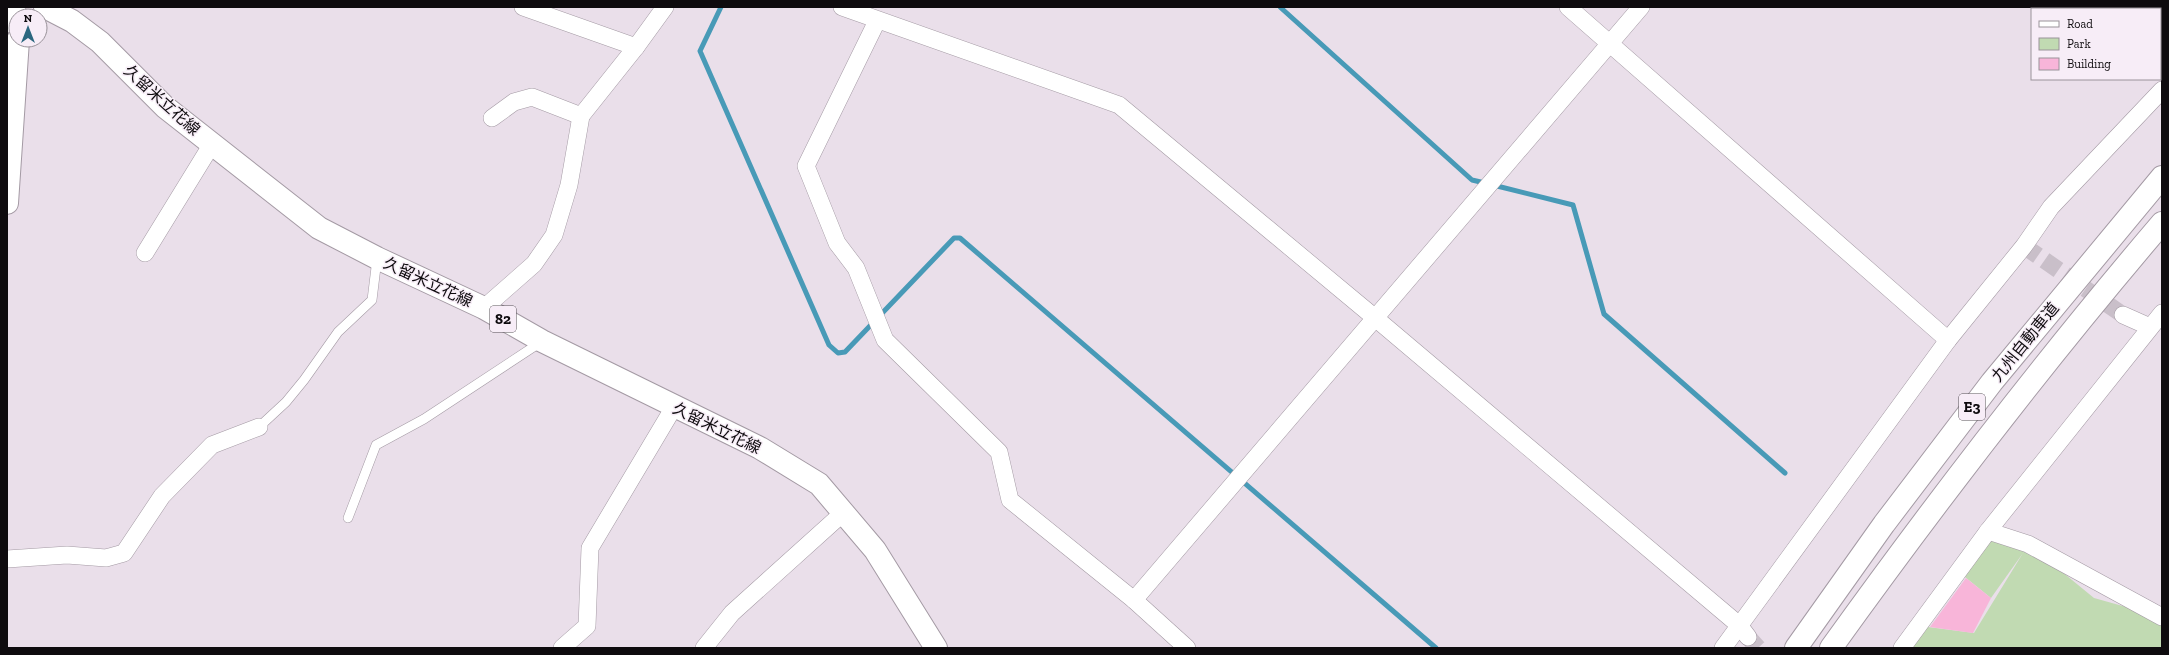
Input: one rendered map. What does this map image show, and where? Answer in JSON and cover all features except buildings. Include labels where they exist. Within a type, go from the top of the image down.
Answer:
[{"type":"main road","name":"久留米立花線","points":[[45,7],[72,21],[100,42],[165,107],[319,228],[377,258],[484,308],[542,341],[760,448],[819,484],[874,550],[936,648]]},
{"type":"main road","points":[[7,203],[17,48]]},
{"type":"main road","name":"九州自動車道","points":[[1796,648],[1884,524],[1992,382],[2162,177]]},
{"type":"main road","name":"九州自動車道","points":[[1831,648],[1909,540],[2016,399],[2162,223]]},
{"type":"street","points":[[484,308],[534,264],[554,235],[569,185],[581,116],[665,7]]},
{"type":"street","points":[[842,7],[877,21],[1119,105],[1374,317],[1744,631]]},
{"type":"street","points":[[1568,7],[1948,340]]},
{"type":"street","points":[[1134,600],[1374,317],[1642,7]]},
{"type":"street","points":[[530,8],[636,46]]},
{"type":"street","points":[[877,21],[806,166],[837,243],[856,268],[886,340],[999,452],[1010,500],[1134,600],[1186,648]]},
{"type":"street","points":[[1723,648],[1744,631],[1948,340],[2024,246],[2051,207],[2162,90]]},
{"type":"street","points":[[492,118],[514,102],[532,97],[581,116]]},
{"type":"street","points":[[145,253],[212,144]]},
{"type":"street","points":[[1902,648],[1988,531],[2162,313]]},
{"type":"street","points":[[2123,315],[2150,327]]},
{"type":"street","points":[[562,648],[587,626],[590,548],[674,407]]},
{"type":"street","points":[[7,559],[67,555],[106,558],[124,553],[162,496],[212,445],[259,427]]},
{"type":"street","points":[[704,648],[732,613],[843,513]]},
{"type":"street","points":[[1988,531],[2028,544],[2162,617]]},
{"type":"lane","points":[[259,427],[286,402],[304,380],[338,332],[372,300],[377,258]]},
{"type":"lane","points":[[348,518],[376,445],[424,419],[542,341]]},
{"type":"green space","points":[[1988,531],[2028,544],[2094,598],[2162,617],[2162,648],[1906,648],[1928,627],[1974,633],[2023,553],[1991,598],[1965,577]]},
{"type":"waterway","points":[[721,7],[700,51],[829,345],[838,353],[845,352],[954,238],[960,238],[1436,648]]},
{"type":"waterway","points":[[1280,7],[1472,180],[1485,183]]},
{"type":"waterway","points":[[1493,185],[1573,205],[1604,314],[1785,473]]},
{"type":"tunnel","points":[[2024,246],[2123,315]]},
{"type":"tunnel","points":[[1748,637],[1758,648]]}]
